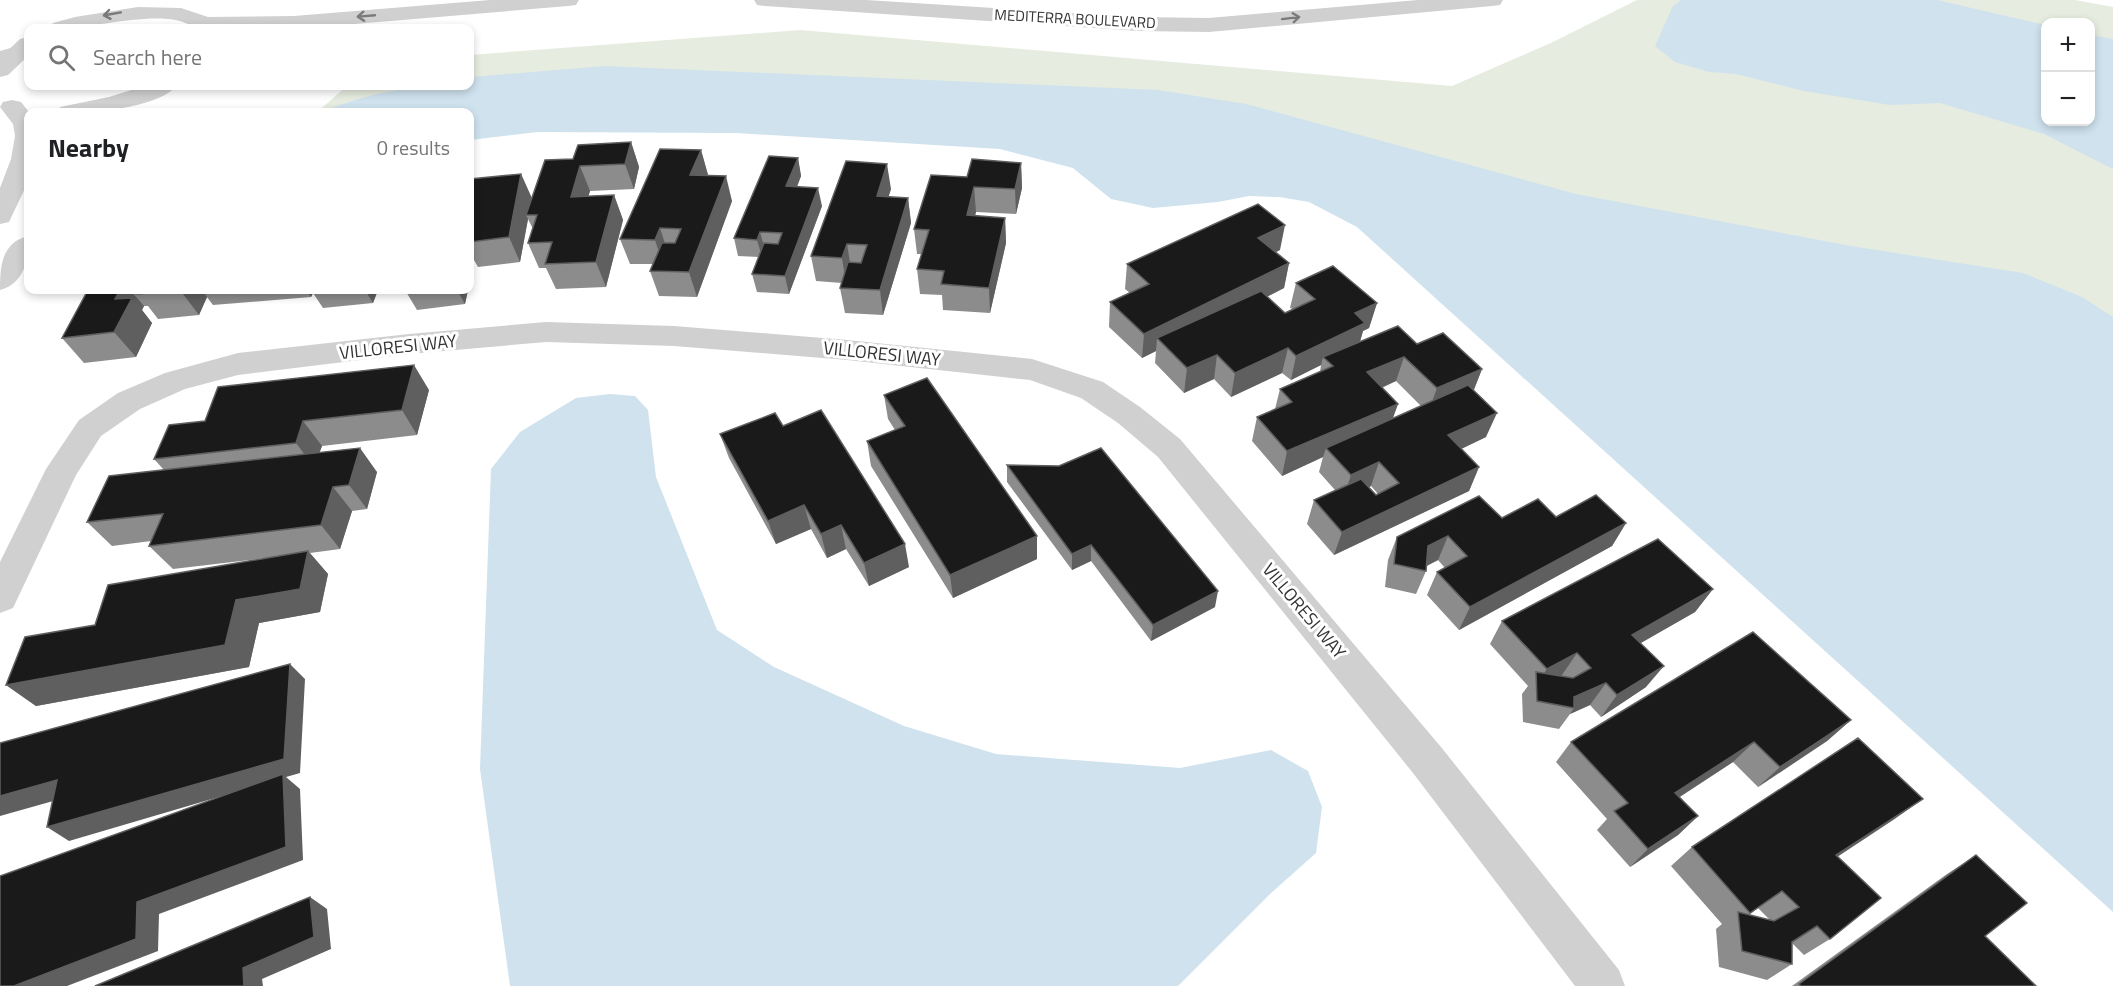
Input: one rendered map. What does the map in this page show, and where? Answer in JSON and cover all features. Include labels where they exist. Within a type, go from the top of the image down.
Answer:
[{"type":"street","points":[[60,24],[87,0]]},
{"type":"street","points":[[75,24],[109,14],[139,10],[166,10],[193,17],[294,23],[568,0]]},
{"type":"street","name":"MEDITERRA BOULEVARD","points":[[765,0],[1170,24],[1260,22],[1492,0]]},
{"type":"street","name":"MEDITERRA BOULEVARD","points":[[1170,24],[1230,14],[1280,0]]},
{"type":"street","points":[[408,24],[508,6]]},
{"type":"street","points":[[0,70],[16,49]]},
{"type":"street","points":[[103,108],[130,105],[157,90]]},
{"type":"street","points":[[6,102],[29,108]]},
{"type":"street","points":[[6,102],[24,124]]},
{"type":"street","points":[[0,216],[13,189],[24,151]]},
{"type":"street","points":[[0,281],[24,250]]},
{"type":"street","name":"VILLORESI WAY","points":[[0,598],[62,469],[90,428],[129,401],[167,385],[238,364],[409,344],[546,332],[674,336],[847,350],[1032,370],[1092,390],[1129,415],[1169,448],[1427,760],[1603,986]]},
{"type":"shaded area","points":[[1637,0],[2075,0],[2113,7],[2113,622],[1221,151],[783,103],[474,111],[474,108],[322,108],[342,90],[474,90],[474,55],[800,30],[1452,86],[1553,42]]},
{"type":"water","points":[[1681,0],[1937,0],[2041,24],[2041,126],[2095,126],[2095,36],[2113,39],[2113,169],[2044,134],[1940,103],[1890,105],[1804,91],[1736,74],[1709,72],[1675,62],[1655,46],[1673,6]]},
{"type":"water","points":[[605,66],[1158,90],[1246,104],[1576,194],[1851,246],[2023,273],[2082,297],[2113,317],[2113,912],[1357,227],[1309,202],[1279,197],[1249,196],[1218,202],[1153,208],[1111,199],[1073,168],[1000,149],[737,133],[537,132],[474,140],[474,108],[333,108],[377,94],[400,90],[474,90],[474,77]]},
{"type":"water","points":[[610,394],[635,396],[648,410],[656,477],[717,630],[774,667],[904,726],[996,754],[1180,768],[1271,750],[1308,771],[1322,807],[1316,853],[1269,895],[1178,986],[510,986],[480,769],[491,469],[520,432],[576,398]]},
{"type":"building","points":[[631,142],[625,164],[580,166],[571,197],[614,195],[596,262],[545,264],[552,242],[528,243],[537,215],[526,215],[545,160],[573,159],[578,145]]},
{"type":"building","points":[[660,149],[701,150],[690,175],[726,176],[689,272],[650,271],[662,243],[675,243],[681,229],[660,228],[655,240],[620,239]]},
{"type":"building","points":[[769,156],[798,158],[786,186],[818,188],[785,276],[752,274],[764,243],[778,244],[782,233],[760,232],[757,240],[734,238]]},
{"type":"building","points":[[972,159],[1021,163],[1015,189],[974,187],[967,215],[1005,218],[989,288],[941,284],[944,271],[917,269],[929,230],[914,229],[931,175],[967,177]]},
{"type":"building","points":[[846,161],[887,164],[877,196],[908,198],[880,290],[840,288],[848,262],[861,263],[867,245],[847,244],[842,258],[811,256]]},
{"type":"building","points":[[521,174],[509,237],[474,241],[474,179]]},
{"type":"building","points":[[1258,204],[1285,225],[1258,238],[1289,263],[1144,334],[1110,302],[1149,284],[1127,264]]},
{"type":"building","points":[[1333,266],[1377,303],[1355,313],[1365,323],[1296,356],[1288,348],[1235,373],[1217,355],[1187,368],[1157,338],[1261,291],[1285,313],[1315,299],[1296,283]]},
{"type":"building","points":[[86,294],[118,294],[115,299],[132,298],[114,332],[62,338]]},
{"type":"building","points":[[1398,326],[1417,344],[1443,333],[1482,369],[1437,388],[1404,357],[1367,372],[1398,404],[1287,451],[1257,417],[1292,402],[1280,389],[1333,366],[1323,357]]},
{"type":"building","points":[[414,365],[402,410],[303,421],[296,443],[154,459],[169,425],[205,421],[218,387]]},
{"type":"building","points":[[927,378],[1037,536],[950,575],[867,441],[905,426],[884,395]]},
{"type":"building","points":[[1468,385],[1497,413],[1448,435],[1479,467],[1342,532],[1314,500],[1361,479],[1376,495],[1399,483],[1379,462],[1351,475],[1326,448]]},
{"type":"building","points":[[821,410],[905,544],[864,563],[841,525],[821,534],[804,505],[768,521],[720,434],[775,413],[783,426]]},
{"type":"building","points":[[360,448],[349,485],[333,487],[321,525],[149,546],[163,514],[87,522],[109,476]]},
{"type":"building","points":[[1101,448],[1218,591],[1153,625],[1091,545],[1072,554],[1007,465],[1059,466]]},
{"type":"building","points":[[1596,495],[1626,523],[1470,607],[1437,572],[1467,556],[1448,536],[1428,546],[1426,571],[1394,564],[1397,537],[1479,496],[1502,518],[1538,499],[1556,517]]},
{"type":"building","points":[[1658,539],[1713,589],[1632,635],[1664,666],[1617,695],[1606,683],[1574,697],[1574,708],[1537,701],[1536,672],[1573,678],[1591,668],[1577,653],[1547,669],[1502,621]]},
{"type":"building","points":[[308,551],[300,589],[236,600],[225,645],[6,685],[25,637],[95,625],[108,585]]},
{"type":"building","points":[[1753,632],[1851,720],[1780,767],[1754,742],[1675,793],[1698,816],[1648,849],[1614,811],[1628,803],[1571,742]]},
{"type":"building","points":[[290,664],[284,759],[47,827],[57,780],[0,796],[0,743]]},
{"type":"building","points":[[1858,738],[1923,799],[1836,855],[1881,898],[1830,939],[1817,926],[1792,942],[1792,964],[1742,951],[1738,912],[1774,921],[1799,907],[1782,891],[1750,913],[1692,847]]},
{"type":"building","points":[[283,774],[286,847],[137,902],[136,939],[14,986],[0,986],[0,876]]},
{"type":"building","points":[[1976,855],[2027,903],[1985,936],[2036,986],[1801,986],[1799,984]]},
{"type":"building","points":[[310,897],[314,937],[243,968],[244,986],[95,986]]}]
